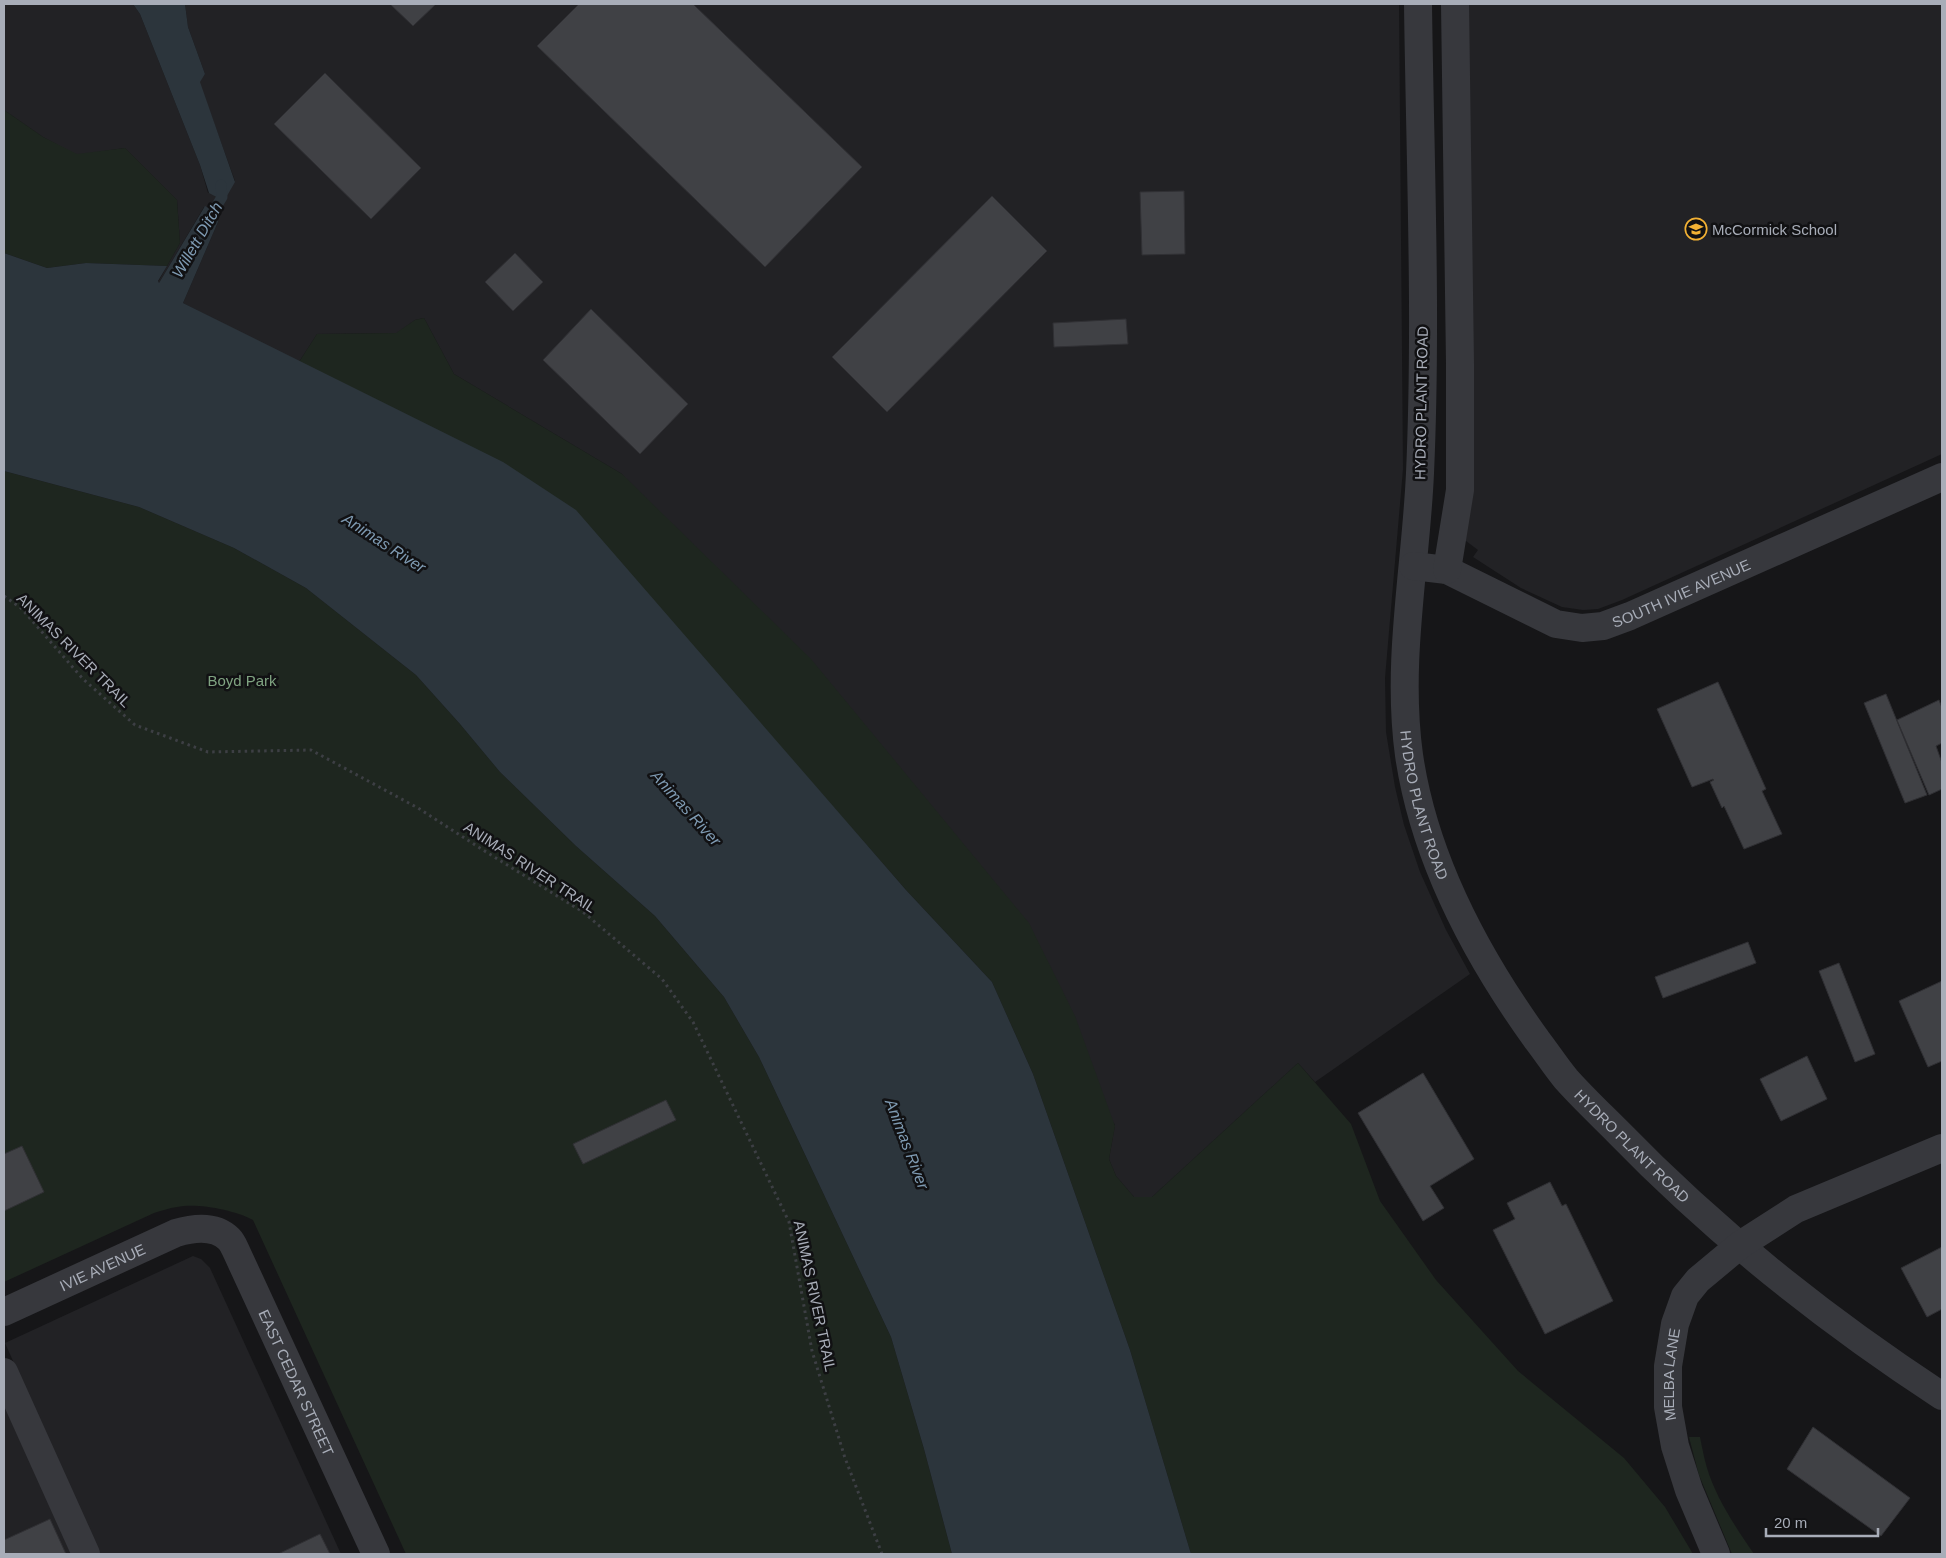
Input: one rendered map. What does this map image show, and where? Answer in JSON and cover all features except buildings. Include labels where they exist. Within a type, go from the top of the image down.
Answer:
[{"type":"street","name":"HYDRO PLANT ROAD","points":[[1418,4],[1423,365],[1420,476],[1404,681],[1409,754],[1419,804],[1440,865],[1470,932],[1513,1006],[1565,1078],[1661,1176],[1740,1245],[1828,1316],[1942,1396]]},
{"type":"street","points":[[1447,570],[1460,490],[1455,4]]},
{"type":"street","name":"SOUTH IVIE AVENUE","points":[[1413,566],[1447,570],[1556,624],[1582,628],[1603,626],[1639,612],[1942,477]]},
{"type":"street","name":"MELBA LANE","points":[[1716,1554],[1689,1490],[1675,1446],[1668,1407],[1668,1366],[1675,1324],[1685,1296],[1698,1280],[1740,1245],[1796,1209],[1942,1148]]},
{"type":"street","name":"IVIE AVENUE","points":[[4,1312],[176,1233],[191,1228],[202,1228]]},
{"type":"street","name":"EAST CEDAR STREET","points":[[202,1228],[222,1234],[230,1240],[376,1554]]},
{"type":"street","points":[[4,1372],[86,1554]]},
{"type":"path","name":"ANIMAS RIVER TRAIL","points":[[4,596],[21,608],[83,679],[135,725],[208,752],[311,750],[418,808],[583,912],[662,979],[693,1022],[789,1222],[812,1351],[845,1458],[882,1554]]},
{"type":"shaded area","points":[[4,4],[133,4],[140,14],[200,165],[208,193],[235,181],[199,82],[205,74],[188,27],[185,4],[1399,4],[1403,469],[1385,678],[1386,732],[1395,787],[1404,825],[1420,872],[1446,930],[1470,974],[1315,1082],[1298,1063],[1152,1197],[1134,1197],[1116,1176],[1109,1159],[1115,1125],[622,474],[454,374],[424,318],[415,320],[397,333],[317,334],[299,362],[183,303],[218,222],[217,214],[204,207],[159,283],[180,243],[177,200],[125,148],[77,155],[43,137],[4,110]]},
{"type":"shaded area","name":"McCormick School","points":[[1448,4],[1942,4],[1942,454],[1622,600],[1598,609],[1583,610],[1562,607],[1521,588],[1473,557],[1478,550],[1458,535]]},
{"type":"shaded area","points":[[193,1256],[201,1259],[210,1268],[341,1554],[99,1554],[5,1343]]},
{"type":"shaded area","points":[[4,1405],[72,1554],[4,1554]]},
{"type":"green space","points":[[4,110],[43,137],[77,154],[125,148],[177,200],[180,243],[167,266],[86,263],[47,268],[4,253]]},
{"type":"green space","points":[[424,318],[454,374],[622,474],[811,659],[1029,923],[1075,1016],[1115,1126],[1109,1159],[1116,1176],[1134,1197],[1152,1197],[1298,1063],[1351,1124],[1380,1201],[1436,1280],[1518,1371],[1624,1458],[1665,1507],[1693,1554],[1191,1554],[1130,1350],[1033,1074],[992,982],[906,890],[732,691],[299,362],[317,334],[396,333],[415,320]]},
{"type":"green space","name":"Boyd Park","points":[[4,471],[139,507],[234,548],[306,588],[416,675],[500,772],[576,846],[655,916],[724,997],[759,1057],[891,1337],[952,1554],[406,1554],[253,1220],[216,1208],[174,1207],[154,1213],[4,1282]]},
{"type":"green space","points":[[1689,1437],[1700,1437],[1707,1468],[1721,1502],[1754,1554],[1732,1554],[1699,1475]]},
{"type":"water","points":[[133,4],[185,4],[188,27],[205,74],[200,82],[235,182],[224,201],[209,193],[200,165],[140,14]]},
{"type":"water","name":"Animas River","points":[[205,206],[217,213],[218,222],[183,303],[503,462],[576,510],[906,890],[992,982],[1033,1074],[1130,1350],[1191,1554],[952,1554],[891,1337],[759,1057],[724,997],[655,916],[576,846],[500,772],[416,675],[306,588],[234,548],[139,507],[4,471],[4,253],[47,268],[86,263],[167,266],[158,281],[159,283]]},
{"type":"waterway","name":"Willett Ditch","points":[[205,225],[222,197],[221,185]]},
{"type":"place","name":"McCormick School","points":[[1696,229]]}]
